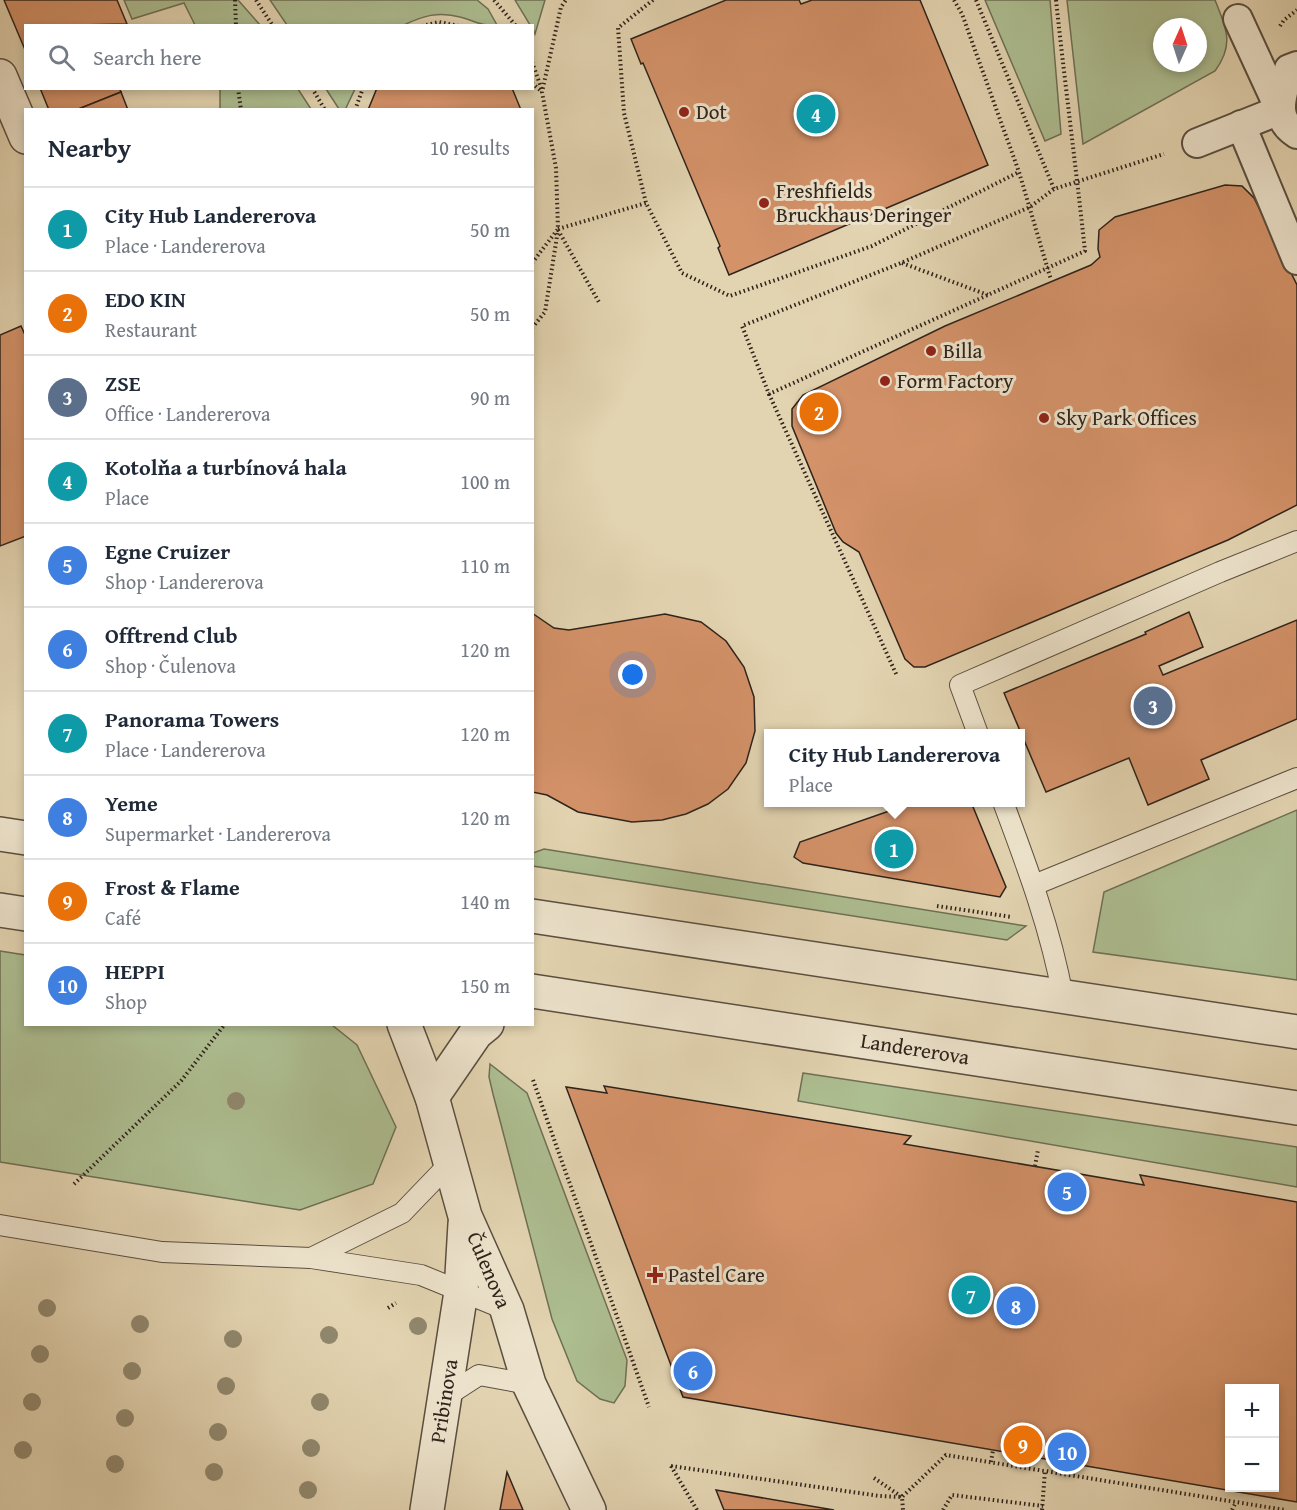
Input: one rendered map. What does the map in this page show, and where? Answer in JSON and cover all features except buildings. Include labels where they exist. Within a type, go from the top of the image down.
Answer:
[{"type":"street","points":[[1238,19],[1287,128],[1297,134]]},
{"type":"street","points":[[1280,110],[1289,69],[1297,66]]},
{"type":"street","points":[[0,76],[24,132]]},
{"type":"street","points":[[1197,143],[1280,110]]},
{"type":"street","points":[[1241,125],[1297,260]]},
{"type":"street","points":[[0,834],[24,838]]},
{"type":"street","points":[[0,910],[24,914]]},
{"type":"street","points":[[534,916],[1297,1032]]},
{"type":"street","name":"Landererova","points":[[536,993],[1297,1107]]},
{"type":"street","name":"Čulenova","points":[[405,1026],[432,1097],[465,1216],[507,1310],[529,1383],[589,1510]]},
{"type":"street","points":[[432,1097],[476,1033],[484,1026]]},
{"type":"street","name":"Pribinova","points":[[427,1510],[461,1292],[465,1216]]},
{"type":"lane","points":[[976,729],[960,685],[1209,576],[1297,541]]},
{"type":"lane","points":[[1034,885],[1297,778]]},
{"type":"lane","points":[[1005,807],[1034,885],[1056,955],[1064,997]]},
{"type":"lane","points":[[310,1258],[402,1213],[451,1162]]},
{"type":"lane","points":[[0,1225],[162,1252],[310,1258],[421,1275],[507,1310]]},
{"type":"lane","points":[[445,1397],[479,1376],[529,1383]]},
{"type":"lane","points":[[433,1475],[442,1510]]},
{"type":"path","points":[[235,0],[236,24]]},
{"type":"path","points":[[256,0],[272,24]]},
{"type":"path","points":[[494,0],[514,24]]},
{"type":"path","points":[[542,92],[561,7],[566,0]]},
{"type":"path","points":[[653,0],[618,28],[624,113],[646,204],[682,273],[730,296],[872,246],[1019,172]]},
{"type":"path","points":[[954,0],[962,14],[1019,172],[1051,280]]},
{"type":"path","points":[[976,0],[1054,189]]},
{"type":"path","points":[[770,394],[1085,251],[1056,0]]},
{"type":"path","points":[[430,24],[439,22],[449,24]]},
{"type":"path","points":[[534,68],[542,92],[555,168],[558,229],[545,312],[534,326]]},
{"type":"path","points":[[534,86],[542,92]]},
{"type":"path","points":[[238,90],[241,108]]},
{"type":"path","points":[[313,90],[325,108]]},
{"type":"path","points":[[356,108],[362,90]]},
{"type":"path","points":[[897,676],[770,394],[742,326],[902,263],[1030,207],[1054,189],[1197,143]]},
{"type":"path","points":[[534,260],[558,229],[646,204]]},
{"type":"path","points":[[558,229],[600,304]]},
{"type":"path","points":[[902,263],[989,295]]},
{"type":"path","points":[[937,906],[1020,918]]},
{"type":"path","points":[[74,1184],[181,1081],[223,1026]]},
{"type":"path","points":[[533,1080],[649,1407]]},
{"type":"path","points":[[1035,1166],[1038,1150]]},
{"type":"path","points":[[991,1462],[993,1450]]},
{"type":"path","points":[[697,1510],[671,1466],[880,1496],[902,1497],[946,1455],[1285,1510]]},
{"type":"path","points":[[943,1510],[952,1495],[1042,1508],[1045,1471]]},
{"type":"path","points":[[874,1478],[902,1497]]},
{"type":"path","points":[[902,1497],[903,1510]]},
{"type":"path","points":[[1232,1510],[1236,1502]]},
{"type":"green space","points":[[124,0],[238,0],[259,24],[194,24],[184,3],[132,19]]},
{"type":"green space","points":[[270,0],[477,0],[488,9],[496,24],[482,24],[445,14],[424,17],[406,24],[286,24]]},
{"type":"green space","points":[[515,0],[545,0],[535,34],[534,24],[529,24]]},
{"type":"green space","points":[[985,0],[1050,0],[1061,134],[1045,141]]},
{"type":"green space","points":[[1067,0],[1215,0],[1225,28],[1227,44],[1215,71],[1083,144]]},
{"type":"green space","points":[[220,90],[299,90],[310,108],[220,108]]},
{"type":"green space","points":[[327,90],[355,90],[346,108],[338,108]]},
{"type":"green space","points":[[1297,810],[1297,980],[1093,952],[1104,892]]},
{"type":"green space","points":[[544,849],[1026,926],[1007,940],[534,866],[534,853]]},
{"type":"green space","points":[[0,951],[24,955],[24,1026],[333,1026],[357,1045],[396,1127],[373,1184],[300,1210],[0,1162]]},
{"type":"green space","points":[[490,1064],[527,1093],[627,1360],[625,1386],[614,1403],[600,1399],[577,1381],[552,1319],[493,1094],[489,1077]]},
{"type":"green space","points":[[803,1073],[1297,1147],[1297,1187],[798,1101]]},
{"type":"place","name":"Dot","points":[[684,112]]},
{"type":"place","name":"Kotolňa a turbínová hala","points":[[816,114]]},
{"type":"place","name":"Freshfields Bruckhaus Deringer","points":[[764,203]]},
{"type":"place","name":"Billa","points":[[931,351]]},
{"type":"place","name":"Form Factory","points":[[885,381]]},
{"type":"place","name":"EDO KIN","points":[[819,412]]},
{"type":"place","name":"Sky Park Offices","points":[[1044,418]]},
{"type":"place","name":"ZSE","points":[[1153,706]]},
{"type":"place","name":"City Hub Landererova","points":[[894,849]]},
{"type":"place","name":"Egne Cruizer","points":[[1067,1192]]},
{"type":"place","name":"Pastel Care","points":[[655,1275]]},
{"type":"place","name":"Panorama Towers","points":[[971,1295]]},
{"type":"place","name":"Yeme","points":[[1016,1306]]},
{"type":"place","name":"Offtrend Club","points":[[693,1371]]},
{"type":"place","name":"Frost & Flame","points":[[1023,1445]]},
{"type":"place","name":"HEPPI","points":[[1067,1452]]}]
